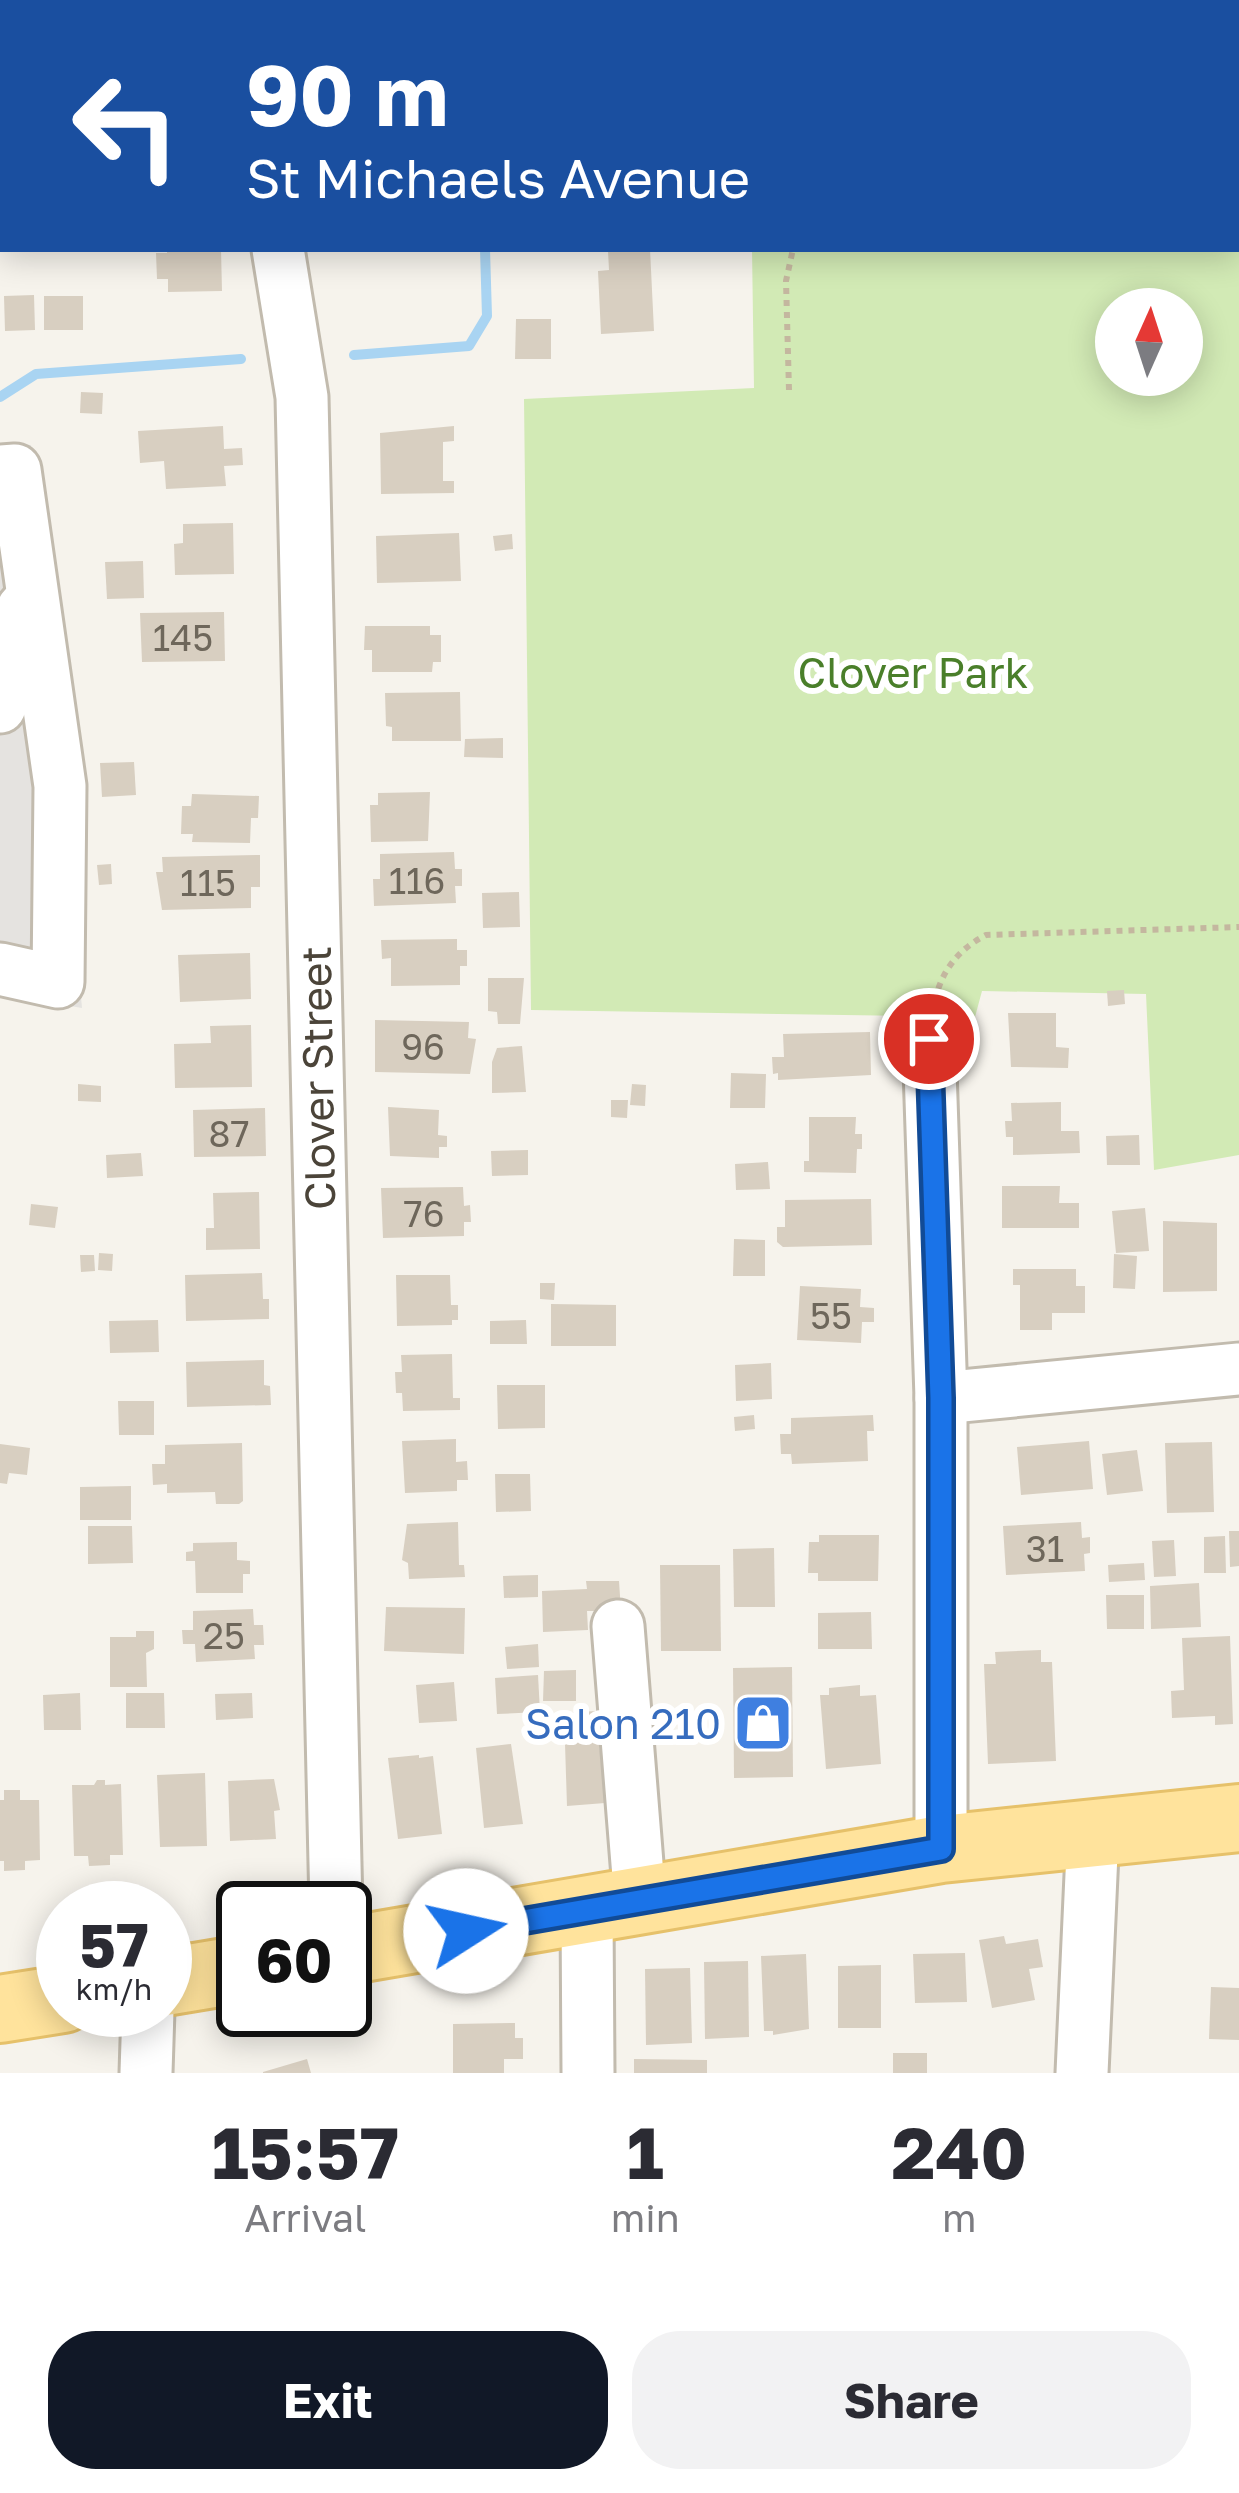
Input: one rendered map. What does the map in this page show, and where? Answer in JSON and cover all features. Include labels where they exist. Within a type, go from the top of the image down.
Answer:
[{"type":"main road","points":[[372,1947],[941,1849],[1239,1818]]},
{"type":"main road","points":[[0,2009],[36,2003]]},
{"type":"street","name":"Clover Street","points":[[278,252],[302,398],[335,1881]]},
{"type":"street","points":[[0,471],[15,470],[60,786],[58,982],[0,969]]},
{"type":"street","points":[[0,707],[29,581]]},
{"type":"street","points":[[929,1039],[941,1398],[941,1849]]},
{"type":"street","points":[[941,1398],[1239,1369]]},
{"type":"street","points":[[588,2073],[613,1906],[618,1626]]},
{"type":"street","points":[[1082,2073],[1094,1831]]},
{"type":"street","points":[[146,2073],[147,2037]]},
{"type":"path","points":[[789,390],[786,281],[792,252]]},
{"type":"path","points":[[929,1039],[946,969],[986,935],[1239,927]]},
{"type":"green space","name":"Clover Park","points":[[752,252],[1239,252],[1239,1155],[1154,1170],[1146,994],[982,991],[975,1017],[531,1010],[524,399],[754,388]]},
{"type":"shaded area","points":[[31,445],[82,1008],[0,994],[0,448]]},
{"type":"building","points":[[221,252],[222,291],[168,292],[168,279],[157,279],[156,253]]},
{"type":"building","points":[[608,252],[650,252],[654,331],[601,334],[598,271],[609,270]]},
{"type":"building","points":[[34,295],[35,330],[5,331],[4,296]]},
{"type":"building","points":[[44,296],[83,296],[83,330],[44,330]]},
{"type":"building","points":[[516,319],[551,319],[551,359],[515,359]]},
{"type":"building","points":[[81,392],[103,393],[102,414],[80,413]]},
{"type":"building","points":[[223,426],[224,449],[242,448],[243,465],[224,466],[226,486],[166,489],[164,461],[140,463],[138,431]]},
{"type":"building","points":[[454,426],[454,441],[443,442],[443,481],[454,481],[454,493],[381,494],[380,433]]},
{"type":"building","points":[[233,523],[234,574],[175,575],[174,544],[183,543],[183,524]]},
{"type":"building","points":[[459,533],[461,581],[377,583],[376,536]]},
{"type":"building","points":[[512,534],[513,549],[495,551],[493,536]]},
{"type":"building","points":[[143,561],[144,598],[107,599],[105,562]]},
{"type":"building","points":[[224,612],[225,661],[142,662],[140,613]]},
{"type":"building","points":[[365,626],[430,626],[430,635],[441,635],[441,662],[433,662],[432,672],[372,672],[372,650],[364,650]]},
{"type":"building","points":[[460,692],[461,741],[392,741],[392,727],[386,726],[385,693]]},
{"type":"building","points":[[503,738],[503,758],[464,757],[465,739]]},
{"type":"building","points":[[134,762],[136,795],[102,797],[100,763]]},
{"type":"building","points":[[430,792],[428,841],[371,842],[370,805],[378,805],[378,793]]},
{"type":"building","points":[[192,794],[259,796],[258,818],[251,818],[250,843],[192,842],[193,834],[181,834],[182,806],[191,806]]},
{"type":"building","points":[[454,852],[455,869],[462,869],[462,886],[455,886],[456,903],[374,906],[373,879],[380,879],[380,854]]},
{"type":"building","points":[[260,855],[260,887],[251,887],[251,908],[162,910],[156,872],[163,872],[162,857]]},
{"type":"building","points":[[111,864],[112,884],[99,885],[97,865]]},
{"type":"building","points":[[519,892],[520,927],[483,928],[482,893]]},
{"type":"building","points":[[457,939],[457,950],[467,950],[467,966],[460,966],[460,985],[391,986],[391,958],[382,959],[381,940]]},
{"type":"building","points":[[250,953],[251,999],[180,1002],[178,955]]},
{"type":"building","points":[[488,978],[524,978],[520,1024],[498,1024],[497,1012],[488,1011]]},
{"type":"building","points":[[1124,990],[1125,1004],[1108,1006],[1107,991]]},
{"type":"building","points":[[1008,1013],[1056,1013],[1056,1047],[1069,1048],[1068,1068],[1011,1067]]},
{"type":"building","points":[[375,1020],[469,1022],[468,1038],[476,1039],[470,1074],[375,1072]]},
{"type":"building","points":[[251,1025],[252,1087],[175,1088],[174,1044],[211,1043],[210,1026]]},
{"type":"building","points":[[870,1032],[871,1075],[778,1080],[778,1073],[773,1074],[772,1057],[784,1057],[783,1034]]},
{"type":"building","points":[[522,1046],[526,1092],[492,1093],[497,1048]]},
{"type":"building","points":[[731,1073],[766,1074],[765,1108],[730,1108]]},
{"type":"building","points":[[78,1084],[101,1086],[101,1102],[78,1101]]},
{"type":"building","points":[[632,1084],[646,1085],[645,1106],[630,1105]]},
{"type":"building","points":[[611,1100],[628,1100],[627,1118],[611,1117]]},
{"type":"building","points":[[1061,1102],[1061,1131],[1079,1131],[1080,1153],[1013,1155],[1013,1137],[1006,1137],[1005,1121],[1012,1121],[1011,1103]]},
{"type":"building","points":[[388,1107],[439,1110],[438,1135],[447,1136],[447,1147],[439,1147],[439,1158],[390,1156]]},
{"type":"building","points":[[265,1108],[266,1156],[194,1157],[193,1110]]},
{"type":"building","points":[[809,1117],[856,1117],[855,1134],[862,1134],[862,1149],[857,1149],[856,1173],[804,1172],[804,1161],[809,1161]]},
{"type":"building","points":[[1139,1135],[1140,1165],[1107,1165],[1106,1136]]},
{"type":"building","points":[[528,1150],[528,1175],[492,1176],[491,1151]]},
{"type":"building","points":[[141,1153],[143,1176],[107,1178],[106,1155]]},
{"type":"building","points":[[768,1162],[770,1189],[736,1190],[735,1164]]},
{"type":"building","points":[[1002,1186],[1060,1186],[1059,1203],[1079,1203],[1079,1228],[1002,1228]]},
{"type":"building","points":[[463,1187],[471,1222],[464,1222],[464,1236],[383,1238],[381,1188]]},
{"type":"building","points":[[259,1192],[260,1249],[206,1250],[206,1228],[214,1228],[213,1193]]},
{"type":"building","points":[[871,1199],[872,1245],[783,1247],[777,1242],[777,1227],[785,1227],[785,1200]]},
{"type":"building","points":[[31,1204],[58,1207],[55,1228],[29,1225]]},
{"type":"building","points":[[1145,1208],[1149,1251],[1116,1253],[1112,1211]]},
{"type":"building","points":[[1163,1221],[1217,1223],[1217,1291],[1163,1292]]},
{"type":"building","points":[[734,1239],[765,1240],[765,1276],[733,1276]]},
{"type":"building","points":[[99,1253],[113,1254],[112,1271],[98,1270]]},
{"type":"building","points":[[1114,1254],[1137,1256],[1135,1289],[1113,1288]]},
{"type":"building","points":[[80,1255],[94,1255],[95,1271],[81,1272]]},
{"type":"building","points":[[1013,1269],[1076,1269],[1076,1286],[1085,1286],[1085,1313],[1052,1313],[1052,1330],[1020,1330],[1020,1285],[1013,1285]]},
{"type":"building","points":[[262,1273],[269,1319],[186,1321],[185,1275]]},
{"type":"building","points":[[396,1275],[450,1275],[451,1305],[458,1305],[458,1320],[452,1320],[452,1325],[397,1326]]},
{"type":"building","points":[[540,1283],[555,1283],[554,1300],[540,1299]]},
{"type":"building","points":[[800,1286],[861,1289],[860,1307],[874,1308],[874,1322],[862,1322],[861,1343],[797,1340]]},
{"type":"building","points":[[551,1304],[616,1305],[616,1346],[551,1346]]},
{"type":"building","points":[[158,1320],[159,1352],[110,1353],[109,1321]]},
{"type":"building","points":[[526,1320],[527,1344],[490,1344],[490,1321]]},
{"type":"building","points":[[452,1354],[453,1398],[460,1398],[460,1410],[403,1411],[395,1372],[402,1372],[401,1355]]},
{"type":"building","points":[[264,1360],[264,1385],[270,1386],[271,1405],[187,1407],[186,1362]]},
{"type":"building","points":[[771,1363],[772,1399],[736,1401],[735,1365]]},
{"type":"building","points":[[497,1385],[545,1385],[545,1428],[498,1429]]},
{"type":"building","points":[[118,1401],[154,1401],[154,1435],[119,1435]]},
{"type":"building","points":[[754,1415],[755,1429],[735,1431],[734,1417]]},
{"type":"building","points":[[873,1415],[874,1431],[867,1431],[868,1461],[792,1464],[791,1454],[781,1454],[780,1434],[791,1434],[791,1418]]},
{"type":"building","points":[[456,1439],[456,1462],[467,1461],[468,1480],[457,1480],[457,1491],[405,1493],[402,1441]]},
{"type":"building","points":[[1089,1441],[1093,1489],[1021,1495],[1017,1447]]},
{"type":"building","points":[[1212,1442],[1214,1512],[1167,1513],[1165,1443]]},
{"type":"building","points":[[242,1443],[243,1501],[239,1504],[216,1504],[215,1492],[167,1493],[167,1484],[153,1485],[152,1464],[165,1464],[165,1445]]},
{"type":"building","points":[[0,1444],[30,1448],[27,1475],[9,1473],[7,1484],[0,1483]]},
{"type":"building","points":[[1137,1450],[1143,1491],[1107,1495],[1102,1454]]},
{"type":"building","points":[[495,1474],[530,1474],[531,1511],[496,1512]]},
{"type":"building","points":[[131,1486],[131,1520],[80,1520],[80,1487]]},
{"type":"building","points":[[458,1522],[459,1565],[464,1565],[465,1577],[409,1579],[408,1563],[402,1560],[407,1524]]},
{"type":"building","points":[[1081,1522],[1082,1538],[1090,1537],[1085,1571],[1006,1575],[1003,1526]]},
{"type":"building","points":[[88,1526],[132,1526],[133,1563],[88,1564]]},
{"type":"building","points":[[1229,1531],[1239,1531],[1239,1566],[1230,1567]]},
{"type":"building","points":[[819,1535],[879,1535],[878,1581],[818,1581],[818,1573],[808,1573],[809,1542],[819,1542]]},
{"type":"building","points":[[1225,1536],[1226,1573],[1204,1573],[1204,1537]]},
{"type":"building","points":[[1174,1540],[1176,1576],[1154,1577],[1152,1541]]},
{"type":"building","points":[[237,1542],[237,1560],[250,1561],[250,1574],[243,1574],[243,1593],[196,1593],[195,1561],[186,1561],[193,1543]]},
{"type":"building","points":[[774,1548],[775,1607],[734,1607],[733,1549]]},
{"type":"building","points":[[1144,1563],[1145,1580],[1109,1582],[1108,1565]]},
{"type":"building","points":[[660,1565],[720,1565],[721,1651],[661,1651]]},
{"type":"building","points":[[538,1575],[538,1597],[504,1598],[503,1576]]},
{"type":"building","points":[[586,1581],[619,1581],[621,1611],[587,1611],[588,1630],[543,1632],[542,1591],[587,1589]]},
{"type":"building","points":[[1199,1583],[1201,1627],[1151,1629],[1150,1586]]},
{"type":"building","points":[[1106,1595],[1144,1595],[1144,1629],[1107,1629]]},
{"type":"building","points":[[386,1607],[465,1608],[464,1654],[384,1651]]},
{"type":"building","points":[[253,1609],[254,1625],[263,1625],[264,1645],[254,1645],[255,1659],[196,1662],[195,1644],[183,1644],[182,1630],[193,1630],[193,1611]]},
{"type":"building","points":[[871,1612],[872,1649],[818,1649],[818,1613]]},
{"type":"building","points":[[136,1631],[154,1631],[154,1649],[146,1653],[147,1687],[110,1687],[110,1637],[136,1637]]},
{"type":"building","points":[[1230,1636],[1233,1724],[1215,1725],[1215,1716],[1172,1718],[1171,1691],[1184,1690],[1182,1638]]},
{"type":"building","points":[[538,1644],[539,1667],[507,1669],[505,1647]]},
{"type":"building","points":[[1041,1650],[1041,1662],[1052,1662],[1056,1761],[988,1764],[984,1664],[996,1664],[995,1652]]},
{"type":"building","name":"Salon 210","points":[[792,1667],[793,1777],[734,1778],[733,1668]]},
{"type":"building","points":[[576,1670],[576,1701],[543,1701],[544,1671]]},
{"type":"building","points":[[538,1675],[540,1712],[497,1714],[495,1678]]},
{"type":"building","points":[[454,1682],[457,1721],[419,1723],[416,1685]]},
{"type":"building","points":[[860,1685],[860,1696],[876,1695],[881,1764],[826,1769],[820,1695],[829,1695],[829,1688]]},
{"type":"building","points":[[80,1693],[81,1730],[44,1730],[43,1695]]},
{"type":"building","points":[[126,1693],[164,1693],[165,1728],[126,1728]]},
{"type":"building","points":[[252,1693],[253,1718],[216,1720],[215,1694]]},
{"type":"building","points":[[596,1711],[605,1803],[567,1806],[564,1713]]},
{"type":"building","points":[[511,1744],[523,1824],[484,1828],[476,1748]]},
{"type":"building","points":[[433,1756],[442,1834],[398,1839],[388,1758]]},
{"type":"building","points":[[205,1773],[207,1846],[160,1847],[157,1775]]},
{"type":"building","points":[[274,1779],[280,1810],[274,1811],[276,1839],[230,1841],[228,1781]]},
{"type":"building","points":[[105,1780],[105,1785],[121,1784],[123,1855],[110,1855],[110,1865],[89,1866],[88,1856],[74,1856],[72,1785],[94,1785]]},
{"type":"building","points":[[4,1790],[20,1790],[20,1800],[39,1800],[40,1860],[25,1861],[25,1870],[4,1871],[4,1861],[0,1861]]},
{"type":"building","points":[[1004,1936],[1006,1944],[1038,1939],[1043,1967],[1029,1969],[1035,2000],[992,2008],[979,1940]]},
{"type":"building","points":[[965,1953],[967,2002],[915,2003],[913,1954]]},
{"type":"building","points":[[806,1954],[809,2029],[773,2035],[773,2031],[764,2031],[761,1956]]},
{"type":"building","points":[[748,1961],[749,2037],[705,2039],[704,1962]]},
{"type":"building","points":[[881,1965],[881,2028],[838,2028],[838,1966]]},
{"type":"building","points":[[690,1968],[692,2043],[646,2045],[645,1969]]},
{"type":"building","points":[[1211,1987],[1239,1988],[1239,2040],[1209,2039]]},
{"type":"building","points":[[515,2023],[515,2038],[523,2038],[523,2059],[504,2059],[504,2073],[453,2073],[453,2024]]},
{"type":"building","points":[[893,2053],[927,2053],[927,2073],[893,2073]]},
{"type":"building","points":[[307,2059],[311,2073],[263,2073],[263,2072]]},
{"type":"building","points":[[634,2059],[707,2060],[707,2073],[634,2073]]},
{"type":"waterway","points":[[354,355],[469,346],[487,316],[485,252]]},
{"type":"waterway","points":[[0,397],[36,374],[241,359]]},
{"type":"place","name":"Salon 210","points":[[763,1723]]},
{"type":"route","points":[[466,1931],[941,1849],[941,1398],[929,1039]]}]
